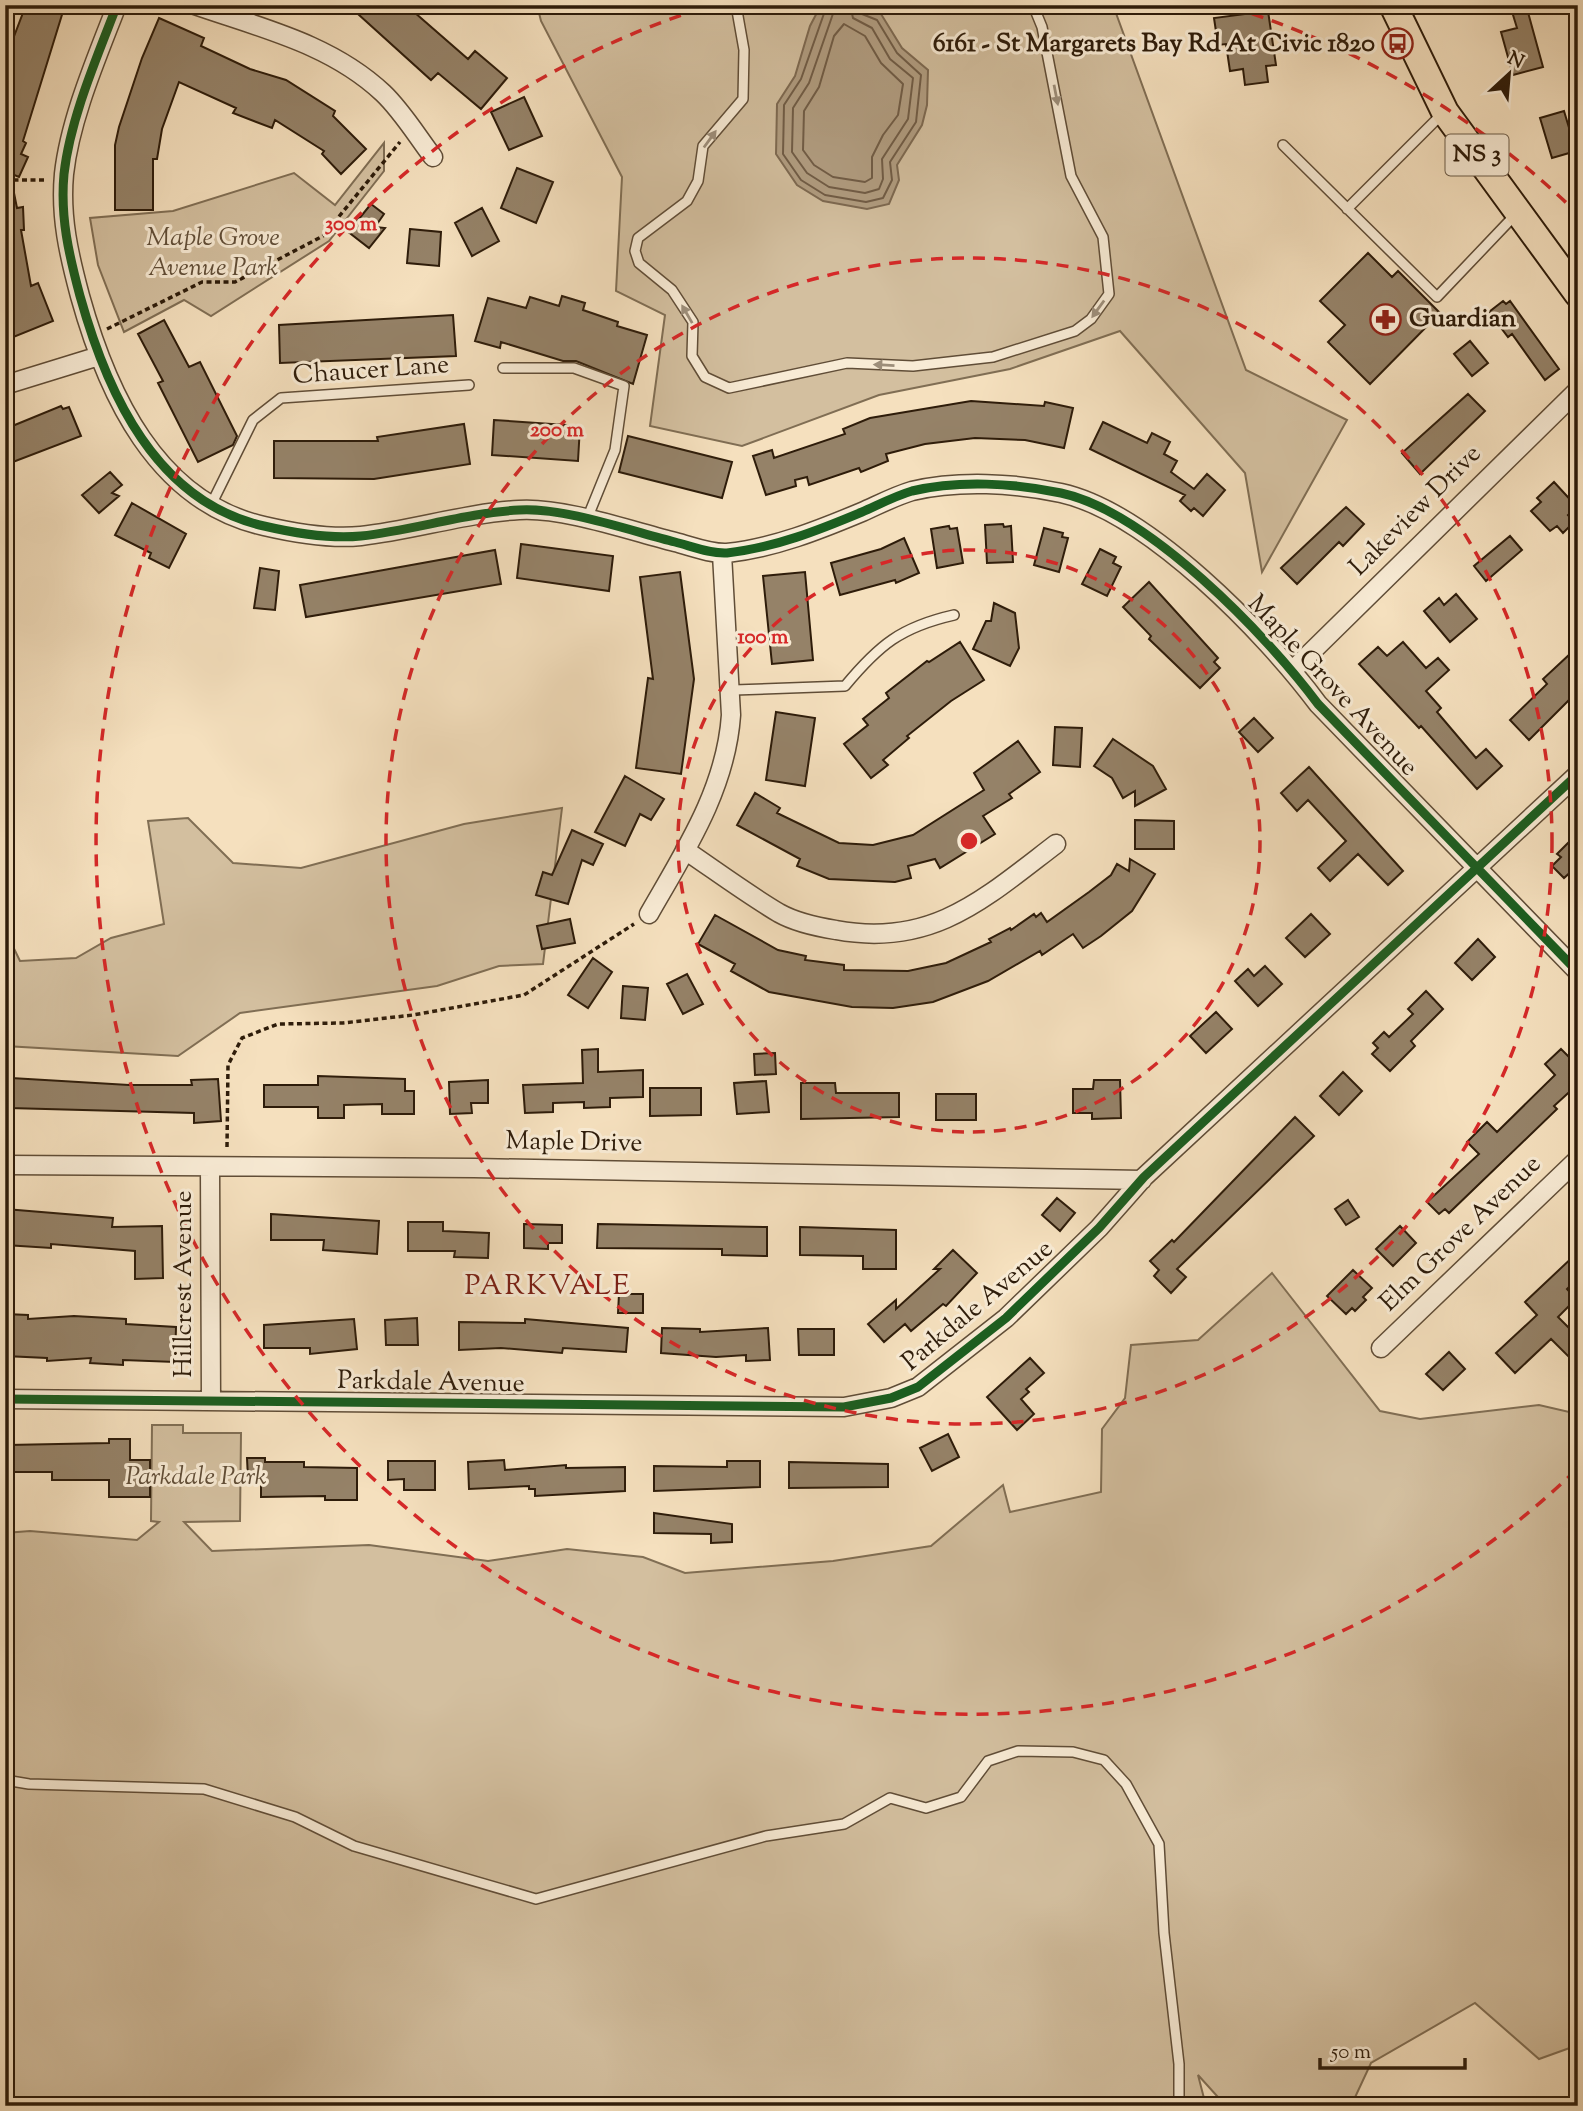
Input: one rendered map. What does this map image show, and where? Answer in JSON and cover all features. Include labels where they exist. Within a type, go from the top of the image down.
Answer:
[{"type":"main road","name":"NS 3","points":[[1393,5],[1444,112],[1578,294]]},
{"type":"street","name":"Maple Grove Avenue","points":[[117,5],[68,149],[63,180],[64,238],[99,356],[140,438],[169,474],[211,505],[263,526],[356,537],[520,509],[552,512],[722,554],[815,531],[911,491],[958,486],[1016,485],[1066,494],[1116,514],[1196,574],[1293,670],[1318,704],[1578,972]]},
{"type":"street","points":[[195,5],[323,50],[355,69],[386,95],[433,157]]},
{"type":"street","points":[[5,386],[99,356]]},
{"type":"street","name":"Lakeview Drive","points":[[1293,670],[1578,390]]},
{"type":"street","points":[[649,914],[696,831],[723,763],[729,739],[722,554]]},
{"type":"street","name":"Parkdale Avenue","points":[[5,1399],[844,1407],[867,1404],[918,1387],[975,1343],[1054,1274],[1142,1180],[1475,867],[1578,774]]},
{"type":"street","points":[[685,850],[782,914],[821,927],[862,935],[903,934],[946,919],[996,890],[1056,844]]},
{"type":"street","name":"Elm Grove Avenue","points":[[1381,1348],[1578,1159]]},
{"type":"street","name":"Maple Drive","points":[[5,1166],[1142,1180]]},
{"type":"street","name":"Hillcrest Avenue","points":[[211,1401],[219,1167]]},
{"type":"lane","points":[[736,5],[744,50],[743,99],[704,146],[698,181],[687,201],[638,238],[635,251],[639,263],[672,290],[693,322],[692,356],[705,377],[729,388],[847,363],[913,366],[993,357],[1075,331],[1091,319],[1109,294],[1103,237],[1071,176],[1042,27],[1033,5]]},
{"type":"lane","points":[[1347,209],[1444,112]]},
{"type":"lane","points":[[1283,145],[1437,297],[1518,211]]},
{"type":"lane","points":[[503,368],[574,368],[624,386],[615,450],[586,520]]},
{"type":"lane","name":"Chaucer Lane","points":[[211,505],[253,420],[281,398],[469,385]]},
{"type":"lane","points":[[729,684],[734,690],[845,686],[892,639],[920,623],[954,615]]},
{"type":"lane","points":[[5,1780],[29,1784],[204,1789],[295,1817],[354,1846],[536,1899],[766,1836],[844,1825],[890,1798],[926,1808],[961,1797],[988,1761],[1018,1751],[1073,1752],[1104,1760],[1126,1784],[1159,1844],[1164,1933],[1179,2064],[1179,2106]]},
{"type":"path","points":[[93,336],[202,282],[235,282],[323,236],[411,128]]},
{"type":"path","points":[[5,180],[63,180]]},
{"type":"path","points":[[219,1167],[228,1065],[242,1038],[278,1024],[343,1023],[401,1017],[524,995],[649,914]]},
{"type":"green space","points":[[537,5],[1113,5],[1246,370],[1347,420],[1262,572],[1245,473],[1120,331],[1010,369],[879,395],[742,446],[650,426],[665,315],[616,291],[622,177],[541,21]]},
{"type":"green space","name":"Maple Grove Avenue Park","points":[[384,143],[384,171],[329,241],[211,316],[184,300],[124,332],[98,265],[90,218],[173,211],[294,173],[335,205]]},
{"type":"green space","points":[[562,808],[543,964],[499,966],[437,986],[240,1013],[178,1056],[5,1046],[5,930],[20,961],[76,958],[111,938],[164,924],[148,821],[188,818],[233,863],[301,868],[464,824]]},
{"type":"green space","name":"Parkdale Park","points":[[1272,1273],[1380,1411],[1420,1419],[1539,1405],[1578,1414],[1578,2045],[1539,2059],[1475,2003],[1371,2063],[1351,2106],[1226,2106],[1198,2075],[1206,2106],[5,2106],[5,1533],[30,1531],[137,1540],[159,1522],[151,1521],[152,1425],[183,1425],[183,1433],[241,1433],[240,1521],[184,1522],[212,1551],[369,1545],[488,1561],[567,1549],[643,1557],[685,1573],[833,1561],[931,1546],[1003,1485],[1010,1512],[1101,1492],[1102,1429],[1125,1398],[1131,1345],[1198,1340]]},
{"type":"water","points":[[821,5],[858,5],[881,14],[902,48],[928,70],[927,105],[922,125],[897,165],[899,180],[889,204],[867,209],[823,201],[797,185],[776,154],[777,104],[795,76],[810,26]]},
{"type":"building","points":[[26,5],[65,5],[23,141],[26,143],[21,154],[28,157],[19,177],[12,174],[6,188],[13,188],[17,208],[23,207],[24,230],[21,230],[31,286],[38,283],[53,321],[11,338],[5,322],[5,60]]},
{"type":"building","points":[[348,5],[406,5],[468,59],[475,51],[507,78],[481,109],[438,73],[431,80]]},
{"type":"building","points":[[1510,5],[1526,5],[1543,67],[1513,75],[1501,32],[1517,28]]},
{"type":"building","points":[[1268,11],[1276,65],[1266,66],[1268,82],[1245,85],[1243,69],[1230,71],[1226,44],[1218,45],[1214,18]]},
{"type":"building","points":[[159,18],[204,38],[201,46],[250,69],[286,80],[335,111],[333,116],[366,149],[341,174],[322,154],[324,151],[275,120],[272,128],[233,113],[236,108],[179,82],[162,129],[157,159],[153,159],[153,210],[115,210],[115,145],[119,127],[142,58]]},
{"type":"building","points":[[524,97],[542,136],[509,150],[491,112]]},
{"type":"building","points":[[1564,111],[1576,151],[1552,158],[1540,118]]},
{"type":"building","points":[[517,168],[553,182],[536,223],[501,208]]},
{"type":"building","points":[[371,204],[384,214],[375,227],[385,228],[369,248],[338,224],[354,225]]},
{"type":"building","points":[[482,208],[499,241],[472,256],[455,223]]},
{"type":"building","points":[[410,229],[441,232],[439,266],[407,263]]},
{"type":"building","name":"Guardian","points":[[1368,253],[1392,277],[1398,271],[1440,313],[1370,384],[1328,342],[1345,325],[1320,301]]},
{"type":"building","points":[[562,296],[585,303],[583,310],[618,322],[617,326],[647,335],[633,384],[576,361],[563,361],[501,342],[500,348],[475,341],[488,298],[526,308],[530,297],[559,306]]},
{"type":"building","points":[[1503,301],[1506,304],[1510,301],[1559,369],[1545,380],[1512,334],[1508,337],[1489,312]]},
{"type":"building","points":[[453,315],[456,356],[280,363],[279,325]]},
{"type":"building","points":[[164,320],[189,367],[200,362],[237,436],[233,445],[198,462],[158,383],[163,381],[138,334]]},
{"type":"building","points":[[1470,341],[1488,363],[1472,376],[1454,354]]},
{"type":"building","points":[[1468,394],[1485,411],[1420,474],[1402,453]]},
{"type":"building","points":[[971,401],[1044,406],[1045,402],[1073,408],[1064,448],[1025,440],[975,438],[925,444],[886,454],[888,461],[861,472],[859,468],[809,485],[807,477],[795,480],[796,486],[766,495],[753,456],[772,450],[774,458],[845,434],[843,429],[870,418]]},
{"type":"building","points":[[61,406],[63,409],[69,407],[81,436],[5,465],[5,429]]},
{"type":"building","points":[[494,420],[580,426],[578,461],[492,455]]},
{"type":"building","points":[[1103,422],[1147,443],[1152,433],[1170,442],[1164,454],[1177,461],[1171,472],[1194,489],[1207,474],[1225,490],[1203,516],[1194,508],[1191,511],[1180,501],[1185,495],[1090,449]]},
{"type":"building","points":[[464,424],[470,464],[374,479],[274,478],[274,441],[378,441],[377,437]]},
{"type":"building","points":[[628,436],[732,462],[722,498],[619,472]]},
{"type":"building","points":[[110,472],[122,485],[112,493],[119,496],[99,513],[82,495]]},
{"type":"building","points":[[1554,482],[1577,507],[1568,515],[1574,522],[1563,533],[1557,526],[1550,531],[1531,511],[1541,502],[1537,498]]},
{"type":"building","points":[[132,503],[186,534],[169,568],[149,558],[151,553],[115,535]]},
{"type":"building","points":[[1346,507],[1364,524],[1343,546],[1339,542],[1297,584],[1281,568]]},
{"type":"building","points":[[1003,524],[1004,527],[1011,526],[1013,562],[987,563],[985,525]]},
{"type":"building","points":[[949,526],[950,529],[957,528],[963,563],[937,568],[931,529]]},
{"type":"building","points":[[1044,528],[1063,533],[1062,537],[1068,538],[1059,572],[1034,565]]},
{"type":"building","points":[[1510,536],[1522,550],[1486,581],[1474,566]]},
{"type":"building","points":[[904,538],[919,573],[896,583],[895,580],[840,595],[831,563],[881,549]]},
{"type":"building","points":[[521,544],[613,556],[609,591],[517,578]]},
{"type":"building","points":[[1100,549],[1116,557],[1113,563],[1121,567],[1107,596],[1082,584]]},
{"type":"building","points":[[495,550],[501,584],[306,617],[300,585]]},
{"type":"building","points":[[260,568],[279,571],[275,610],[254,608]]},
{"type":"building","points":[[680,572],[694,679],[681,774],[636,768],[648,678],[653,679],[640,577]]},
{"type":"building","points":[[805,572],[813,660],[772,664],[763,576]]},
{"type":"building","points":[[1149,582],[1218,658],[1214,662],[1220,668],[1200,688],[1149,639],[1151,636],[1123,607]]},
{"type":"building","points":[[1456,594],[1477,619],[1450,642],[1424,611],[1439,598],[1444,605]]},
{"type":"building","points":[[994,603],[1015,613],[1019,648],[1010,666],[973,649],[986,621],[991,621]]},
{"type":"building","points":[[960,642],[984,680],[951,701],[907,736],[909,738],[883,760],[888,765],[871,778],[844,744],[868,725],[863,719],[889,698],[886,693],[927,661]]},
{"type":"building","points":[[1403,642],[1426,668],[1438,658],[1449,670],[1426,691],[1441,708],[1437,712],[1476,758],[1486,749],[1502,766],[1477,789],[1421,726],[1419,728],[1359,664],[1378,647],[1387,656]]},
{"type":"building","points":[[1570,654],[1578,662],[1578,691],[1529,740],[1510,720],[1547,684],[1543,679]]},
{"type":"building","points":[[776,712],[815,718],[805,786],[766,780]]},
{"type":"building","points":[[1254,718],[1273,738],[1258,752],[1239,732]]},
{"type":"building","points":[[1055,727],[1082,728],[1080,767],[1053,765]]},
{"type":"building","points":[[1113,739],[1153,766],[1166,789],[1135,806],[1135,791],[1123,798],[1112,778],[1094,766]]},
{"type":"building","points":[[1018,741],[1040,772],[1009,794],[1012,798],[983,816],[995,834],[940,868],[935,859],[908,866],[911,878],[895,882],[829,879],[797,866],[800,859],[737,825],[755,793],[780,808],[777,813],[839,843],[873,845],[913,835],[984,790],[974,773]]},
{"type":"building","points":[[1309,767],[1403,871],[1388,885],[1358,854],[1330,881],[1318,868],[1346,841],[1308,800],[1297,811],[1281,793]]},
{"type":"building","points":[[625,776],[664,799],[651,820],[640,814],[625,846],[595,832]]},
{"type":"building","points":[[1135,820],[1174,821],[1174,849],[1135,849]]},
{"type":"building","points":[[572,830],[603,844],[593,865],[582,860],[568,904],[536,895],[543,872],[552,875]]},
{"type":"building","points":[[1578,833],[1578,873],[1574,869],[1564,878],[1552,866],[1561,857],[1557,854]]},
{"type":"building","points":[[1130,859],[1155,874],[1132,911],[1101,936],[1083,948],[1073,934],[1042,955],[1040,951],[988,981],[933,1002],[893,1008],[852,1007],[769,992],[731,971],[735,964],[698,944],[715,915],[778,950],[806,956],[805,960],[844,965],[844,970],[908,971],[946,963],[991,942],[989,939],[1010,928],[1011,930],[1034,914],[1036,917],[1041,913],[1047,922],[1111,875],[1117,864],[1129,871]]},
{"type":"building","points":[[1311,914],[1330,934],[1305,957],[1286,938]]},
{"type":"building","points":[[570,919],[575,943],[542,949],[537,926]]},
{"type":"building","points":[[1478,939],[1495,957],[1472,980],[1455,963]]},
{"type":"building","points":[[593,958],[612,972],[588,1008],[568,995]]},
{"type":"building","points":[[1265,966],[1282,984],[1258,1006],[1235,981],[1248,969],[1254,976]]},
{"type":"building","points":[[687,974],[703,1004],[683,1014],[667,984]]},
{"type":"building","points":[[623,986],[648,988],[645,1020],[621,1018]]},
{"type":"building","points":[[1426,991],[1443,1009],[1411,1041],[1415,1046],[1390,1071],[1372,1054],[1378,1048],[1373,1043],[1384,1032],[1389,1037],[1413,1014],[1408,1009]]},
{"type":"building","points":[[1216,1012],[1232,1029],[1206,1053],[1190,1036]]},
{"type":"building","points":[[598,1049],[598,1072],[643,1070],[643,1097],[610,1098],[610,1107],[584,1108],[584,1102],[553,1103],[553,1112],[525,1113],[523,1085],[583,1083],[582,1050]]},
{"type":"building","points":[[1561,1049],[1578,1066],[1578,1084],[1554,1106],[1557,1109],[1449,1213],[1445,1209],[1439,1214],[1427,1202],[1479,1154],[1467,1142],[1487,1122],[1497,1132],[1555,1075],[1545,1064]]},
{"type":"building","points":[[775,1053],[776,1074],[755,1075],[754,1054]]},
{"type":"building","points":[[1343,1072],[1362,1091],[1339,1115],[1320,1096]]},
{"type":"building","points":[[318,1076],[405,1079],[405,1091],[414,1091],[414,1114],[382,1114],[382,1104],[344,1105],[344,1118],[318,1118],[318,1107],[264,1107],[264,1085],[318,1085]]},
{"type":"building","points":[[11,1078],[129,1085],[192,1085],[191,1080],[218,1079],[221,1121],[194,1123],[194,1113],[9,1108]]},
{"type":"building","points":[[488,1080],[488,1103],[471,1103],[472,1113],[450,1114],[449,1082]]},
{"type":"building","points":[[1094,1080],[1120,1080],[1121,1118],[1092,1119],[1092,1113],[1073,1113],[1073,1089],[1093,1089]]},
{"type":"building","points":[[766,1081],[769,1112],[737,1114],[734,1083]]},
{"type":"building","points":[[801,1083],[835,1083],[836,1093],[899,1093],[899,1117],[801,1119]]},
{"type":"building","points":[[650,1088],[701,1088],[701,1115],[650,1116]]},
{"type":"building","points":[[936,1094],[976,1094],[976,1120],[936,1120]]},
{"type":"building","points":[[1295,1117],[1314,1136],[1177,1269],[1186,1277],[1171,1293],[1154,1276],[1159,1270],[1150,1261],[1172,1240],[1174,1242]]},
{"type":"building","points":[[1057,1198],[1075,1213],[1060,1231],[1042,1215]]},
{"type":"building","points":[[1348,1200],[1359,1217],[1346,1225],[1335,1209]]},
{"type":"building","points":[[5,1209],[113,1218],[112,1227],[162,1226],[163,1278],[135,1279],[135,1251],[51,1244],[51,1248],[5,1245]]},
{"type":"building","points":[[271,1214],[379,1221],[377,1254],[323,1250],[324,1240],[271,1240]]},
{"type":"building","points":[[408,1222],[443,1222],[443,1231],[489,1233],[488,1258],[454,1257],[455,1251],[408,1251]]},
{"type":"building","points":[[524,1224],[562,1225],[562,1243],[548,1243],[548,1249],[524,1248]]},
{"type":"building","points":[[598,1224],[767,1227],[767,1256],[722,1255],[722,1249],[597,1248]]},
{"type":"building","points":[[1400,1226],[1416,1243],[1393,1266],[1376,1249]]},
{"type":"building","points":[[800,1227],[896,1230],[896,1269],[863,1269],[863,1256],[800,1255]]},
{"type":"building","points":[[953,1250],[977,1273],[946,1306],[943,1304],[911,1331],[905,1324],[884,1342],[868,1324],[896,1300],[896,1309],[940,1269],[934,1269]]},
{"type":"building","points":[[1578,1252],[1578,1278],[1567,1289],[1576,1299],[1558,1317],[1578,1337],[1578,1349],[1569,1357],[1551,1339],[1515,1373],[1496,1353],[1537,1315],[1525,1302]]},
{"type":"building","points":[[1353,1270],[1372,1288],[1363,1297],[1366,1300],[1355,1311],[1352,1308],[1346,1314],[1327,1296]]},
{"type":"building","points":[[619,1294],[643,1294],[643,1313],[618,1313]]},
{"type":"building","points":[[5,1314],[28,1315],[28,1319],[74,1316],[126,1319],[126,1324],[176,1327],[175,1362],[123,1360],[123,1365],[90,1363],[91,1358],[47,1361],[47,1358],[5,1356]]},
{"type":"building","points":[[417,1318],[418,1345],[386,1345],[385,1320]]},
{"type":"building","points":[[354,1319],[357,1349],[310,1354],[310,1348],[264,1348],[264,1325]]},
{"type":"building","points":[[525,1319],[628,1328],[626,1352],[563,1348],[562,1353],[501,1348],[459,1350],[459,1322],[525,1323]]},
{"type":"building","points":[[662,1328],[700,1329],[700,1332],[768,1328],[770,1360],[746,1361],[746,1355],[716,1357],[661,1353]]},
{"type":"building","points":[[798,1329],[834,1329],[834,1355],[799,1355]]},
{"type":"building","points":[[1449,1352],[1465,1369],[1443,1390],[1426,1374]]},
{"type":"building","points":[[1030,1358],[1044,1373],[1026,1389],[1029,1392],[1021,1399],[1034,1414],[1017,1430],[987,1397]]},
{"type":"building","points":[[948,1434],[959,1457],[932,1471],[920,1448]]},
{"type":"building","points":[[109,1439],[130,1439],[130,1460],[150,1460],[150,1497],[109,1497],[109,1480],[52,1480],[52,1472],[8,1472],[8,1445],[109,1443]]},
{"type":"building","points":[[247,1458],[265,1458],[265,1462],[304,1462],[304,1467],[357,1468],[357,1500],[325,1500],[325,1496],[261,1497],[261,1479],[248,1479]]},
{"type":"building","points":[[504,1460],[505,1470],[566,1465],[566,1468],[625,1467],[625,1491],[535,1496],[535,1489],[529,1489],[529,1486],[469,1489],[468,1462]]},
{"type":"building","points":[[388,1461],[435,1461],[435,1490],[404,1490],[404,1479],[388,1480]]},
{"type":"building","points":[[727,1461],[760,1461],[760,1487],[654,1491],[654,1466],[727,1467]]},
{"type":"building","points":[[789,1462],[888,1464],[888,1487],[789,1488]]},
{"type":"building","points":[[654,1513],[732,1524],[732,1542],[711,1543],[711,1534],[654,1533]]},
{"type":"cycle path","points":[[117,5],[85,88],[67,153],[63,190],[66,236],[91,333],[122,405],[165,468],[193,494],[226,513],[264,526],[313,535],[361,536],[479,514],[537,510],[597,521],[701,549],[727,553],[745,551],[796,537],[912,491],[948,485],[987,484],[1061,493],[1095,505],[1131,524],[1203,579],[1268,644],[1318,704],[1578,972]]},
{"type":"cycle path","points":[[5,1399],[844,1407],[891,1398],[918,1387],[1006,1318],[1099,1228],[1144,1177],[1578,774]]},
{"type":"place","name":"6161 - St Margarets Bay Rd At Civic 1820","points":[[1398,44]]},
{"type":"place","name":"Guardian","points":[[1386,319]]},
{"type":"district","name":"PARKVALE","points":[[548,1287]]}]
